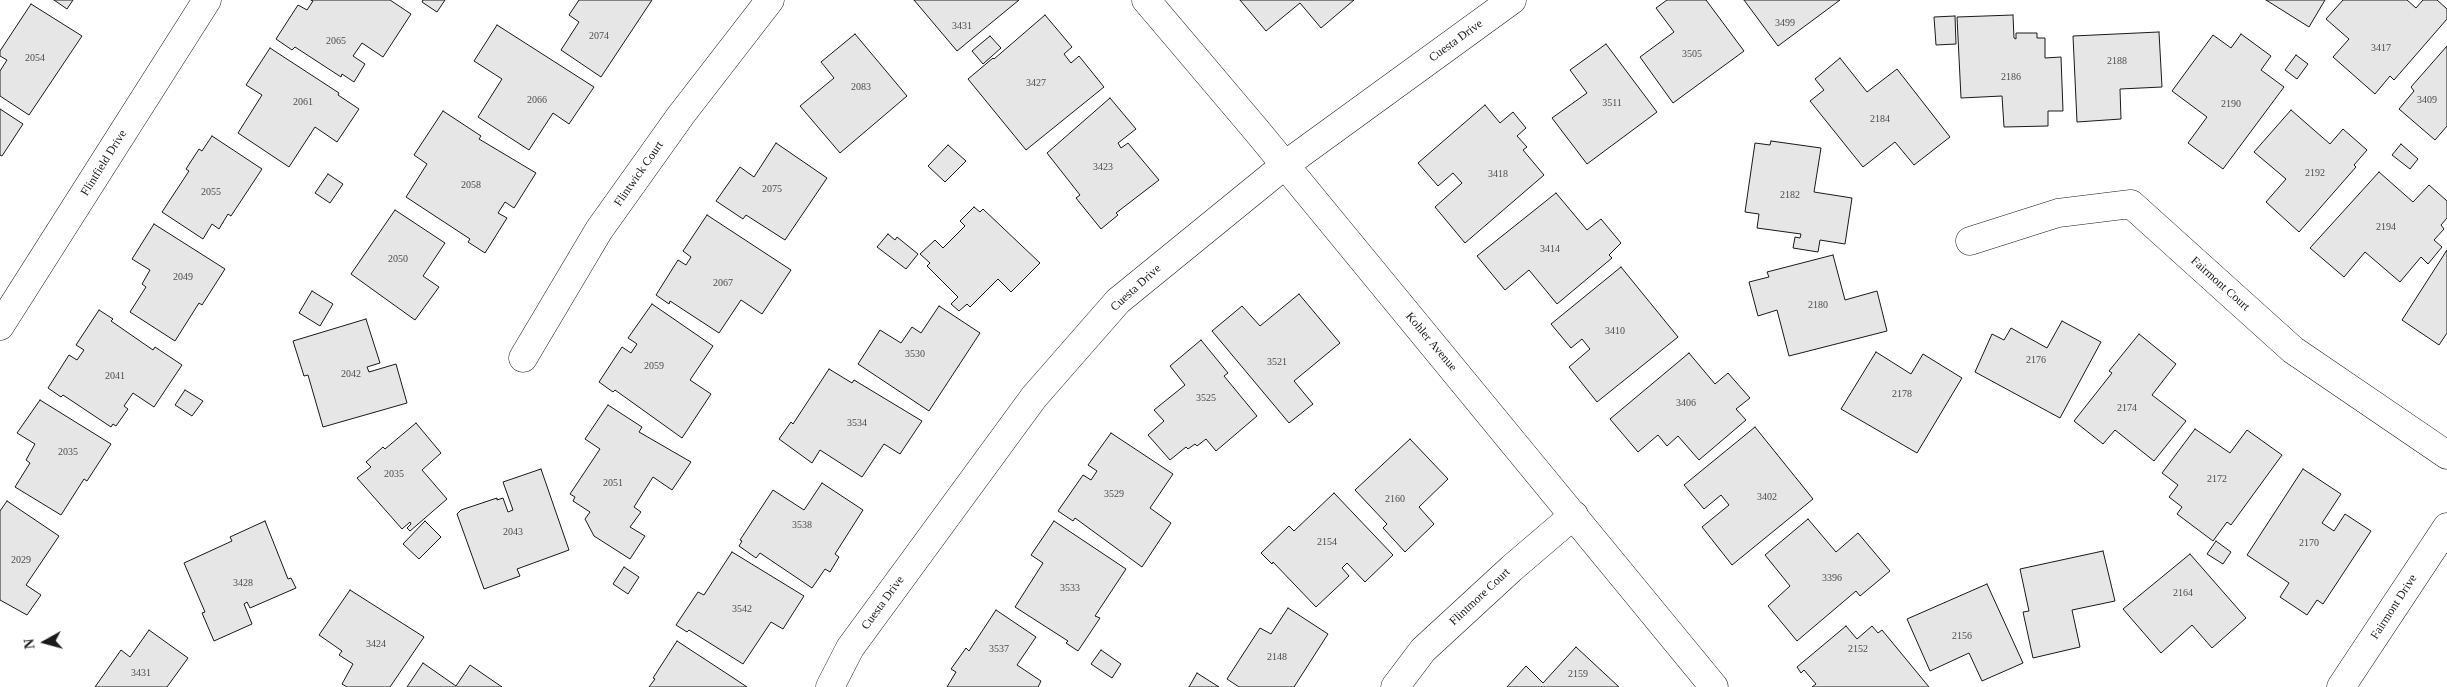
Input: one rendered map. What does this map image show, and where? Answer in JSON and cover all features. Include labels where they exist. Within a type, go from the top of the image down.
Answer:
[{"type":"street","name":"Flintfield Drive","points":[[0,326],[207,0]]},
{"type":"street","name":"Flintwick Court","points":[[523,358],[599,230],[681,115],[770,0]]},
{"type":"street","name":"Kohler Avenue","points":[[1146,0],[1285,165],[1714,687]]},
{"type":"street","name":"Cuesta Drive","points":[[830,687],[850,648],[1034,397],[1111,308],[1285,165],[1512,0]]},
{"type":"street","name":"Fairmont Court","points":[[1970,241],[2058,213],[2131,204],[2293,350],[2447,455]]},
{"type":"street","name":"Flintmore Court","points":[[1395,687],[1423,650],[1512,568],[1574,515]]},
{"type":"street","name":"Fairmont Drive","points":[[2341,687],[2447,527]]},
{"type":"building","points":[[54,0],[73,0],[67,9]]},
{"type":"building","points":[[311,0],[390,0],[411,14],[383,57],[362,43],[353,56],[365,64],[354,82],[342,74],[341,77],[295,47],[292,50],[276,39],[298,5],[307,10],[313,1]]},
{"type":"building","points":[[423,0],[445,0],[437,12],[422,2]]},
{"type":"building","points":[[579,0],[652,0],[601,77],[561,50],[579,22],[569,15]]},
{"type":"building","points":[[914,0],[1019,0],[957,51]]},
{"type":"building","points":[[1240,0],[1354,0],[1321,28],[1300,3],[1266,31]]},
{"type":"building","points":[[1667,0],[1706,0],[1744,51],[1673,103],[1640,57],[1674,32],[1656,8]]},
{"type":"building","points":[[1744,0],[1840,0],[1778,46]]},
{"type":"building","points":[[2266,0],[2325,0],[2309,27]]},
{"type":"building","points":[[2343,0],[2407,0],[2416,8],[2423,0],[2437,0],[2447,9],[2447,19],[2394,80],[2390,76],[2375,94],[2333,57],[2349,39],[2326,19]]},
{"type":"building","points":[[31,4],[82,36],[29,115],[0,96],[0,71],[7,60],[0,56],[0,51]]},
{"type":"building","points":[[1045,15],[1072,47],[1064,54],[1071,63],[1079,56],[1104,87],[1026,150],[968,79]]},
{"type":"building","points":[[2013,15],[2014,38],[2016,39],[2016,33],[2037,33],[2037,38],[2045,38],[2045,58],[2061,57],[2063,111],[2048,111],[2048,126],[2004,127],[2002,96],[1961,98],[1957,17]]},
{"type":"building","points":[[1955,16],[1956,44],[1936,45],[1934,17]]},
{"type":"building","points":[[497,25],[594,87],[569,124],[553,113],[529,150],[478,117],[502,79],[474,61]]},
{"type":"building","points":[[2159,32],[2162,87],[2120,89],[2121,119],[2077,122],[2073,36]]},
{"type":"building","points":[[855,34],[907,96],[840,153],[800,106],[834,78],[821,62]]},
{"type":"building","points":[[2241,34],[2271,56],[2261,70],[2284,87],[2223,169],[2188,143],[2207,117],[2172,91],[2213,35],[2231,48]]},
{"type":"building","points":[[990,36],[1001,48],[983,64],[972,51]]},
{"type":"building","points":[[1606,44],[1657,112],[1587,164],[1552,118],[1587,93],[1570,70]]},
{"type":"building","points":[[2447,46],[2447,126],[2435,140],[2399,109],[2414,91],[2411,87]]},
{"type":"building","points":[[270,48],[339,93],[338,95],[359,109],[337,142],[315,127],[289,167],[238,133],[262,95],[246,85]]},
{"type":"building","points":[[2296,55],[2308,64],[2297,79],[2285,70]]},
{"type":"building","points":[[1840,58],[1867,92],[1897,69],[1950,137],[1914,165],[1895,142],[1863,167],[1810,101],[1824,90],[1815,79]]},
{"type":"building","points":[[1110,98],[1136,129],[1118,143],[1121,148],[1128,143],[1159,180],[1116,213],[1118,215],[1101,229],[1076,198],[1080,195],[1047,153]]},
{"type":"building","points":[[1485,105],[1500,123],[1513,112],[1526,128],[1517,136],[1527,147],[1523,150],[1544,175],[1465,243],[1435,207],[1462,183],[1453,173],[1438,186],[1418,163]]},
{"type":"building","points":[[0,109],[23,124],[2,156],[0,155]]},
{"type":"building","points":[[2291,110],[2330,144],[2343,129],[2367,150],[2354,165],[2356,167],[2299,232],[2266,202],[2286,179],[2254,152]]},
{"type":"building","points":[[443,111],[481,136],[479,139],[536,173],[514,208],[505,202],[498,213],[507,218],[485,253],[468,242],[470,239],[406,197],[427,164],[414,155]]},
{"type":"building","points":[[212,136],[262,169],[231,216],[228,214],[219,229],[212,224],[203,239],[162,212],[189,171],[186,169],[199,149],[202,151]]},
{"type":"building","points":[[1771,141],[1821,148],[1814,192],[1852,198],[1845,244],[1820,240],[1818,252],[1793,248],[1795,237],[1800,238],[1801,234],[1757,228],[1759,214],[1745,212],[1755,143],[1770,145]]},
{"type":"building","points":[[776,143],[827,178],[785,240],[746,215],[743,219],[716,201],[740,167],[754,177]]},
{"type":"building","points":[[2401,144],[2418,159],[2410,169],[2392,155]]},
{"type":"building","points":[[948,145],[966,161],[945,182],[928,166]]},
{"type":"building","points":[[2379,172],[2413,202],[2429,185],[2447,201],[2447,218],[2441,225],[2444,229],[2434,240],[2442,247],[2428,264],[2421,257],[2400,282],[2365,252],[2344,277],[2310,248]]},
{"type":"building","points":[[328,174],[343,184],[330,203],[315,193]]},
{"type":"building","points":[[1556,193],[1587,230],[1601,219],[1621,243],[1609,255],[1612,258],[1557,304],[1529,270],[1505,290],[1477,256]]},
{"type":"building","points":[[974,207],[980,212],[983,209],[1040,263],[1011,292],[998,279],[970,307],[967,304],[959,311],[951,304],[958,297],[927,266],[930,263],[920,254],[935,240],[943,248],[965,226],[960,221]]},
{"type":"building","points":[[395,210],[445,243],[423,276],[439,287],[415,320],[351,274]]},
{"type":"building","points":[[707,215],[791,270],[762,314],[741,300],[719,333],[670,301],[669,304],[656,295],[678,260],[686,265],[691,257],[683,251]]},
{"type":"building","points":[[154,224],[225,269],[202,305],[199,303],[175,341],[130,312],[146,287],[142,284],[150,270],[132,259]]},
{"type":"building","points":[[888,234],[895,240],[897,237],[918,254],[906,269],[877,247]]},
{"type":"building","points":[[2447,250],[2447,333],[2439,345],[2402,320]]},
{"type":"building","points":[[1833,255],[1845,300],[1877,291],[1887,331],[1789,356],[1777,310],[1758,316],[1749,282],[1769,277],[1767,272]]},
{"type":"building","points":[[1621,267],[1678,337],[1597,402],[1569,367],[1590,349],[1582,339],[1571,348],[1551,324]]},
{"type":"building","points":[[312,291],[333,304],[320,326],[299,313]]},
{"type":"building","points":[[1299,294],[1340,343],[1294,381],[1313,404],[1289,423],[1212,331],[1242,306],[1260,326]]},
{"type":"building","points":[[652,304],[713,346],[690,380],[711,394],[682,438],[615,390],[613,392],[599,382],[622,347],[631,353],[637,344],[628,338]]},
{"type":"building","points":[[939,306],[980,333],[929,411],[858,364],[880,330],[901,343],[912,327],[921,333]]},
{"type":"building","points":[[99,310],[113,319],[111,321],[153,350],[155,347],[182,365],[154,407],[133,393],[124,406],[128,409],[116,426],[113,424],[111,427],[63,395],[61,397],[48,388],[69,355],[77,360],[84,350],[76,345]]},
{"type":"building","points":[[366,319],[380,363],[367,367],[369,372],[396,364],[407,403],[323,427],[308,375],[304,376],[293,341]]},
{"type":"building","points":[[2062,321],[2101,342],[2060,418],[1975,372],[1992,334],[2004,340],[2011,328],[2047,348]]},
{"type":"building","points":[[2139,334],[2176,364],[2152,395],[2186,421],[2154,461],[2115,430],[2103,444],[2074,421],[2112,373],[2109,371]]},
{"type":"building","points":[[1201,340],[1228,373],[1224,376],[1257,416],[1216,451],[1206,439],[1197,446],[1195,444],[1188,449],[1186,447],[1170,460],[1148,435],[1164,421],[1154,410],[1185,385],[1170,366]]},
{"type":"building","points":[[1876,352],[1911,374],[1923,354],[1962,378],[1917,453],[1841,409]]},
{"type":"building","points":[[1689,353],[1715,384],[1728,373],[1750,398],[1736,409],[1746,420],[1699,460],[1678,436],[1667,446],[1658,435],[1638,452],[1610,419]]},
{"type":"building","points":[[829,369],[852,383],[854,380],[922,421],[900,454],[884,444],[862,477],[820,450],[812,463],[779,439],[791,422],[793,424]]},
{"type":"building","points":[[185,390],[203,401],[192,416],[175,405]]},
{"type":"building","points":[[40,400],[111,444],[87,481],[84,479],[61,515],[15,487],[30,463],[26,460],[35,444],[17,433]]},
{"type":"building","points":[[608,405],[642,427],[639,432],[691,462],[672,490],[653,477],[634,507],[641,512],[630,527],[645,536],[630,559],[594,536],[585,519],[590,512],[573,501],[575,497],[570,494],[600,449],[585,439]]},
{"type":"building","points":[[416,423],[441,453],[422,470],[447,499],[410,531],[407,528],[411,524],[410,522],[402,529],[357,478],[371,467],[366,462]]},
{"type":"building","points":[[1755,427],[1813,499],[1732,565],[1702,527],[1729,505],[1721,495],[1704,509],[1684,485]]},
{"type":"building","points":[[2195,429],[2230,453],[2247,430],[2282,455],[2231,525],[2227,522],[2213,541],[2177,514],[2182,507],[2169,497],[2178,485],[2162,473]]},
{"type":"building","points":[[1111,433],[1173,474],[1150,508],[1171,523],[1142,567],[1075,518],[1073,521],[1058,511],[1083,475],[1091,480],[1097,471],[1088,465]]},
{"type":"building","points":[[1410,439],[1448,479],[1419,507],[1434,524],[1405,552],[1383,528],[1387,524],[1355,490]]},
{"type":"building","points":[[541,469],[569,550],[517,569],[520,576],[484,589],[457,514],[461,510],[497,498],[497,500],[503,498],[508,512],[513,510],[503,482]]},
{"type":"building","points":[[2303,469],[2341,494],[2322,523],[2334,531],[2345,514],[2371,531],[2323,604],[2317,600],[2307,615],[2280,597],[2289,583],[2247,555]]},
{"type":"building","points":[[822,483],[863,510],[835,554],[839,557],[830,572],[825,569],[812,588],[760,553],[756,558],[739,546],[742,541],[740,540],[773,490],[804,510]]},
{"type":"building","points":[[1334,493],[1393,555],[1365,582],[1347,563],[1342,568],[1349,576],[1316,607],[1273,562],[1272,564],[1261,553],[1289,526],[1294,531]]},
{"type":"building","points":[[7,501],[59,536],[26,585],[41,595],[27,615],[0,600],[0,511]]},
{"type":"building","points":[[1808,519],[1836,552],[1858,533],[1890,571],[1860,596],[1856,591],[1797,641],[1768,606],[1790,586],[1765,555]]},
{"type":"building","points":[[265,521],[288,579],[291,578],[296,588],[250,608],[247,602],[244,604],[252,624],[214,641],[202,613],[205,612],[184,563],[232,541],[230,537]]},
{"type":"building","points":[[425,521],[441,537],[419,559],[403,544]]},
{"type":"building","points":[[1054,521],[1126,569],[1095,616],[1100,618],[1078,651],[1066,643],[1068,641],[1015,607],[1043,563],[1031,555]]},
{"type":"building","points":[[2216,541],[2231,552],[2223,564],[2207,554]]},
{"type":"building","points":[[2103,551],[2115,601],[2072,610],[2080,647],[2033,658],[2023,612],[2029,611],[2020,569]]},
{"type":"building","points":[[732,552],[804,596],[783,629],[771,622],[743,664],[689,630],[687,632],[676,625],[698,592],[704,595]]},
{"type":"building","points":[[2190,554],[2246,618],[2212,648],[2192,625],[2161,653],[2123,609]]},
{"type":"building","points":[[624,567],[639,577],[628,594],[613,584]]},
{"type":"building","points":[[1987,584],[2023,663],[1982,681],[1969,653],[1930,671],[1907,619]]},
{"type":"building","points":[[350,590],[424,637],[390,687],[347,687],[342,684],[353,664],[339,655],[342,651],[319,635]]},
{"type":"building","points":[[1288,608],[1328,634],[1294,687],[1239,687],[1227,679],[1260,628],[1271,634]]},
{"type":"building","points":[[996,610],[1036,637],[1017,665],[1041,681],[1038,687],[947,687],[956,672],[951,669],[966,648],[969,651]]},
{"type":"building","points":[[1846,626],[1857,639],[1872,626],[1878,633],[1882,630],[1929,687],[1812,687],[1816,684],[1804,670],[1801,673],[1797,667]]},
{"type":"building","points":[[149,630],[188,658],[167,687],[95,687],[121,650],[130,657]]},
{"type":"building","points":[[677,641],[747,687],[649,687]]},
{"type":"building","points":[[1576,647],[1619,687],[1507,687],[1526,666],[1543,683]]},
{"type":"building","points":[[1101,650],[1121,664],[1112,678],[1091,664]]},
{"type":"building","points":[[423,663],[456,686],[470,665],[502,687],[407,687]]},
{"type":"building","points":[[1197,673],[1219,687],[1189,687]]}]
